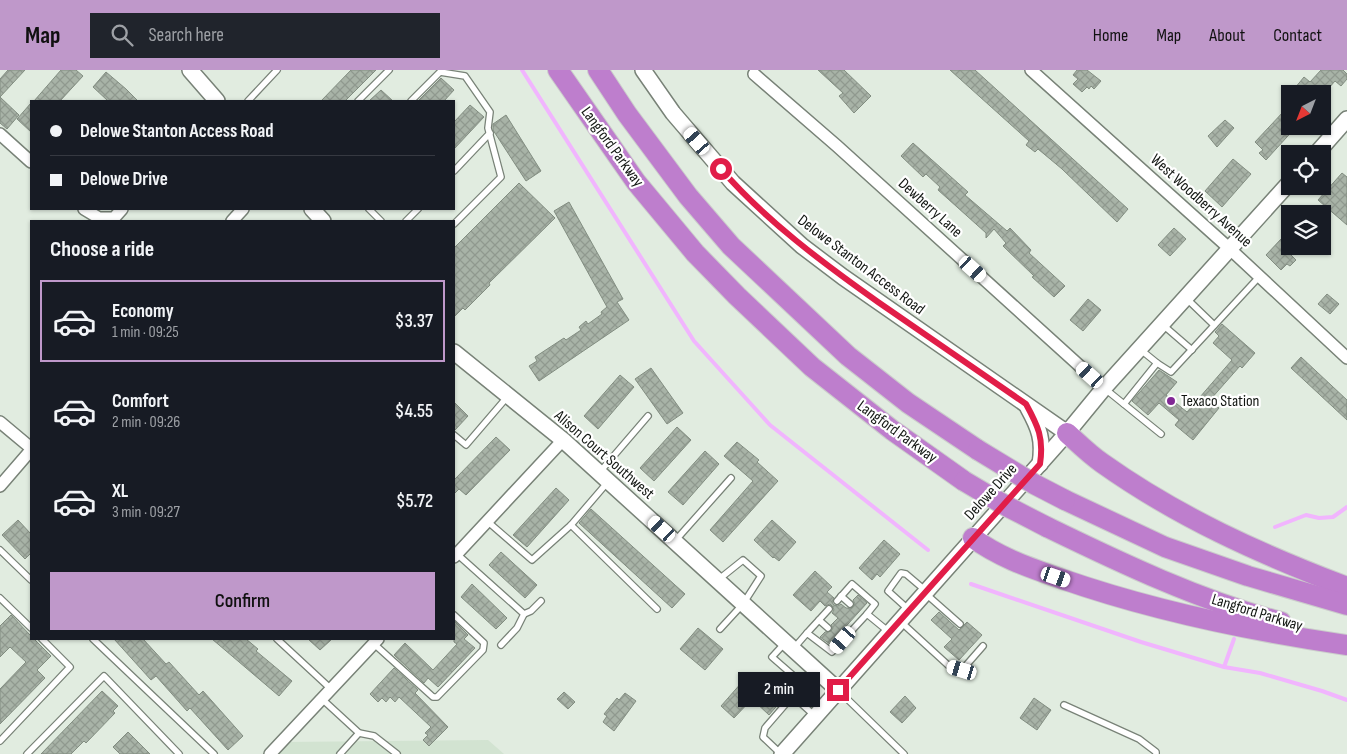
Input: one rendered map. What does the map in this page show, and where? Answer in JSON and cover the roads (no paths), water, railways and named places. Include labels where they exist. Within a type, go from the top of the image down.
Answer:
[{"type":"highway","name":"Langford Parkway","points":[[558,70],[636,182],[695,253],[812,367],[892,430],[964,481],[1047,527],[1194,593],[1256,616],[1347,640]]},
{"type":"highway","name":"Langford Parkway","points":[[598,70],[627,114],[688,196],[731,246],[848,356],[908,403],[1020,476],[1065,500],[1165,547],[1248,576],[1347,605]]},
{"type":"highway","points":[[1067,433],[1101,462],[1142,489],[1210,528],[1244,546],[1347,587]]},
{"type":"highway","points":[[973,538],[989,550],[1010,560],[1097,590],[1152,606],[1280,635],[1347,645]]},
{"type":"street","points":[[190,70],[216,100]]},
{"type":"street","name":"Delowe Stanton Access Road","points":[[643,70],[673,113],[733,183],[802,246],[843,277],[1067,433]]},
{"type":"street","name":"West Woodberry Avenue","points":[[1033,71],[1230,249],[1347,358]]},
{"type":"street","name":"Dewberry Lane","points":[[754,74],[837,146],[1104,388]]},
{"type":"street","points":[[1324,145],[1347,119]]},
{"type":"street","points":[[0,134],[30,161]]},
{"type":"street","name":"Delowe Drive","points":[[782,754],[1040,464],[1104,388],[1281,192]]},
{"type":"street","points":[[86,210],[98,218],[114,218],[121,210]]},
{"type":"street","points":[[233,220],[242,210]]},
{"type":"street","points":[[313,210],[322,220]]},
{"type":"street","name":"Alison Court Southwest","points":[[455,353],[563,440],[838,690]]},
{"type":"street","points":[[1026,404],[1037,424],[1042,441],[1040,464]]},
{"type":"street","points":[[0,422],[30,448]]},
{"type":"street","points":[[456,555],[563,440]]},
{"type":"street","points":[[0,486],[30,450]]},
{"type":"street","points":[[270,754],[376,641]]},
{"type":"lane","points":[[249,100],[277,70]]},
{"type":"lane","points":[[359,100],[389,70]]},
{"type":"lane","points":[[412,100],[439,71],[465,76],[490,112],[488,128],[501,176],[455,223]]},
{"type":"lane","points":[[455,170],[490,133]]},
{"type":"lane","points":[[370,210],[380,220]]},
{"type":"lane","points":[[407,220],[417,210]]},
{"type":"lane","points":[[1140,349],[1171,372],[1259,277]]},
{"type":"lane","points":[[1186,298],[1214,325]]},
{"type":"lane","points":[[1162,324],[1192,350]]},
{"type":"lane","points":[[1124,404],[1157,363]]},
{"type":"lane","points":[[1104,388],[1161,434]]},
{"type":"lane","points":[[455,437],[466,445],[508,396]]},
{"type":"lane","points":[[488,521],[532,560],[571,525],[648,416]]},
{"type":"lane","points":[[675,541],[731,478]]},
{"type":"lane","points":[[571,525],[657,609]]},
{"type":"lane","points":[[0,550],[30,579]]},
{"type":"lane","points":[[456,555],[524,614]]},
{"type":"lane","points":[[717,580],[743,560],[761,576],[743,604],[720,629]]},
{"type":"lane","points":[[960,624],[906,574],[901,574],[888,591],[899,621],[949,666],[962,670],[983,646]]},
{"type":"lane","points":[[807,633],[832,652],[840,638],[856,626],[875,604],[852,584],[839,598],[850,604]]},
{"type":"lane","points":[[1,601],[30,627]]},
{"type":"lane","points":[[501,645],[517,628],[524,614],[531,611],[541,601]]},
{"type":"lane","points":[[782,754],[764,737],[765,728],[803,684],[772,657],[807,633],[828,609]]},
{"type":"lane","points":[[859,612],[899,621]]},
{"type":"lane","points":[[376,641],[432,698],[437,698],[484,650],[484,643],[455,616]]},
{"type":"lane","points":[[819,620],[828,628]]},
{"type":"lane","points":[[850,621],[856,626]]},
{"type":"lane","points":[[0,741],[70,667],[43,640]]},
{"type":"lane","points":[[94,640],[214,754]]},
{"type":"lane","points":[[278,640],[331,689]]},
{"type":"lane","points":[[27,754],[104,676],[179,754]]},
{"type":"lane","points":[[838,690],[904,754]]},
{"type":"lane","points":[[793,696],[815,716]]},
{"type":"lane","points":[[322,699],[359,733],[374,736],[397,754]]},
{"type":"lane","points":[[1064,705],[1139,739],[1156,754]]},
{"type":"lane","points":[[340,754],[359,733]]},
{"type":"waterway","points":[[522,70],[694,341],[770,425],[928,550]]},
{"type":"waterway","points":[[1275,527],[1306,515],[1319,518],[1333,517],[1347,507]]},
{"type":"waterway","points":[[971,584],[1141,642],[1224,667],[1260,673],[1347,700]]},
{"type":"waterway","points":[[1224,667],[1234,639]]},
{"type":"place","name":"Texaco Station","points":[[1171,401]]}]
